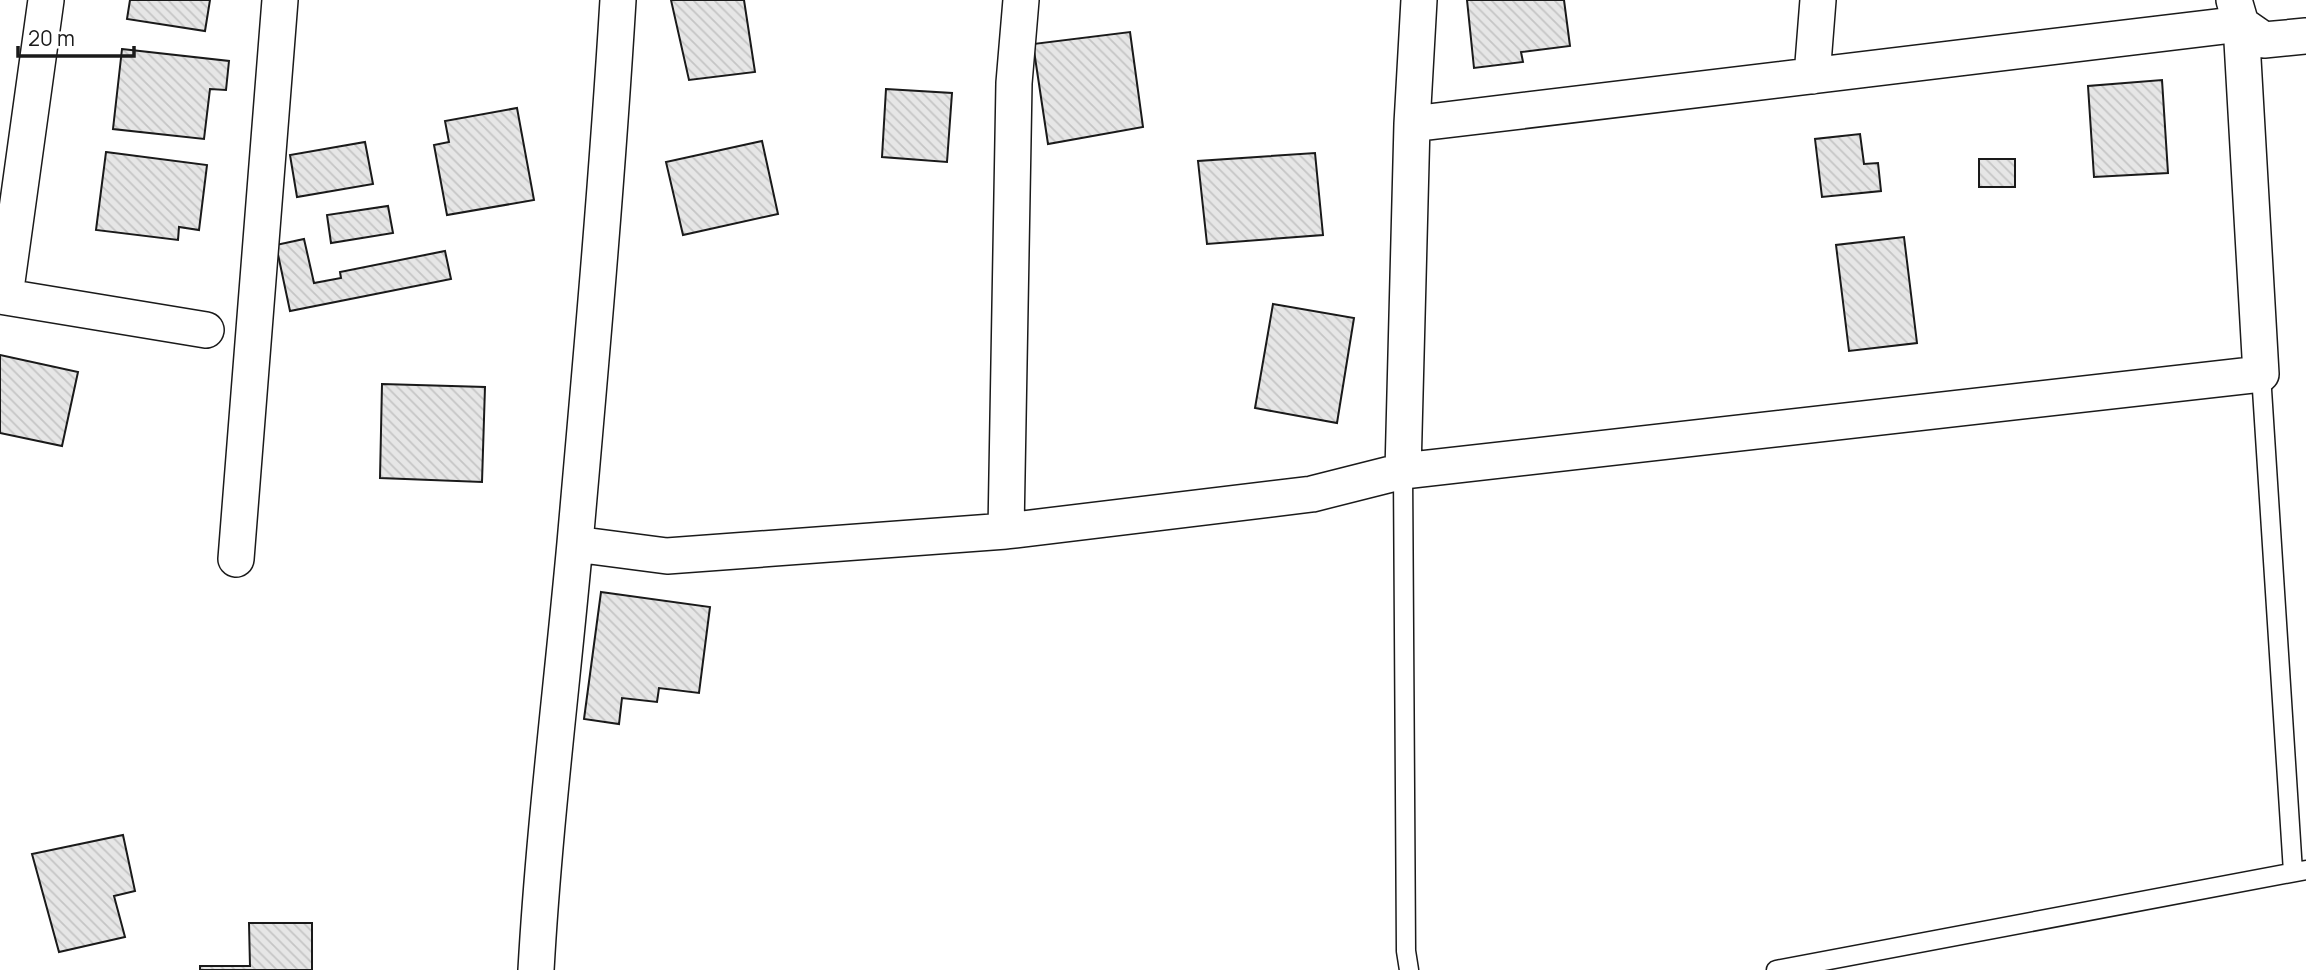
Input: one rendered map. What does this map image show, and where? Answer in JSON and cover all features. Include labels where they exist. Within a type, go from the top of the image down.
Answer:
[{"type":"street","points":[[46,0],[2,296],[206,330]]},
{"type":"street","points":[[236,559],[280,0]]},
{"type":"street","points":[[536,970],[541,870],[575,544],[618,0]]},
{"type":"street","points":[[1006,531],[1014,83],[1021,0]]},
{"type":"street","points":[[1403,471],[1412,124],[1419,0]]},
{"type":"street","points":[[1812,76],[1818,0]]},
{"type":"street","points":[[575,544],[667,556],[1006,531],[1312,494],[1403,471],[2262,374],[2237,12]]},
{"type":"street","points":[[1412,124],[1812,76],[2237,12]]},
{"type":"street","points":[[2237,12],[2264,40],[2306,36]]},
{"type":"lane","points":[[1776,970],[2299,871],[2262,374]]},
{"type":"lane","points":[[1403,471],[1406,951],[1409,970]]},
{"type":"building","points":[[130,0],[210,0],[205,31],[127,19]]},
{"type":"building","points":[[671,0],[744,0],[755,72],[689,80]]},
{"type":"building","points":[[1467,0],[1564,0],[1570,46],[1521,52],[1523,62],[1474,68]]},
{"type":"building","points":[[1130,32],[1143,127],[1048,144],[1033,44]]},
{"type":"building","points":[[122,49],[229,61],[226,90],[210,89],[204,139],[113,129]]},
{"type":"building","points":[[2162,80],[2168,173],[2094,177],[2088,86]]},
{"type":"building","points":[[886,89],[952,93],[947,162],[882,157]]},
{"type":"building","points":[[517,108],[534,200],[447,215],[434,145],[449,142],[445,121]]},
{"type":"building","points":[[1860,134],[1864,164],[1878,163],[1881,191],[1822,197],[1815,139]]},
{"type":"building","points":[[762,141],[778,214],[683,235],[666,162]]},
{"type":"building","points":[[365,142],[373,184],[297,197],[290,155]]},
{"type":"building","points":[[106,152],[207,165],[199,230],[179,227],[178,240],[96,230]]},
{"type":"building","points":[[1315,153],[1323,235],[1207,244],[1198,161]]},
{"type":"building","points":[[1979,159],[2015,159],[2015,187],[1979,187]]},
{"type":"building","points":[[388,206],[393,233],[331,243],[327,215]]},
{"type":"building","points":[[1904,237],[1917,343],[1849,351],[1836,245]]},
{"type":"building","points":[[304,239],[314,283],[341,278],[340,272],[445,251],[451,279],[290,311],[276,245]]},
{"type":"building","points":[[1273,304],[1354,318],[1337,423],[1255,408]]},
{"type":"building","points":[[0,355],[78,372],[62,446],[0,433]]},
{"type":"building","points":[[382,384],[485,387],[482,482],[380,478]]},
{"type":"building","points":[[601,592],[710,607],[699,693],[659,688],[657,702],[622,698],[619,724],[584,719]]},
{"type":"building","points":[[123,835],[135,891],[114,896],[125,937],[59,952],[32,854]]},
{"type":"building","points":[[249,923],[312,923],[312,970],[200,970],[200,966],[250,966]]}]
